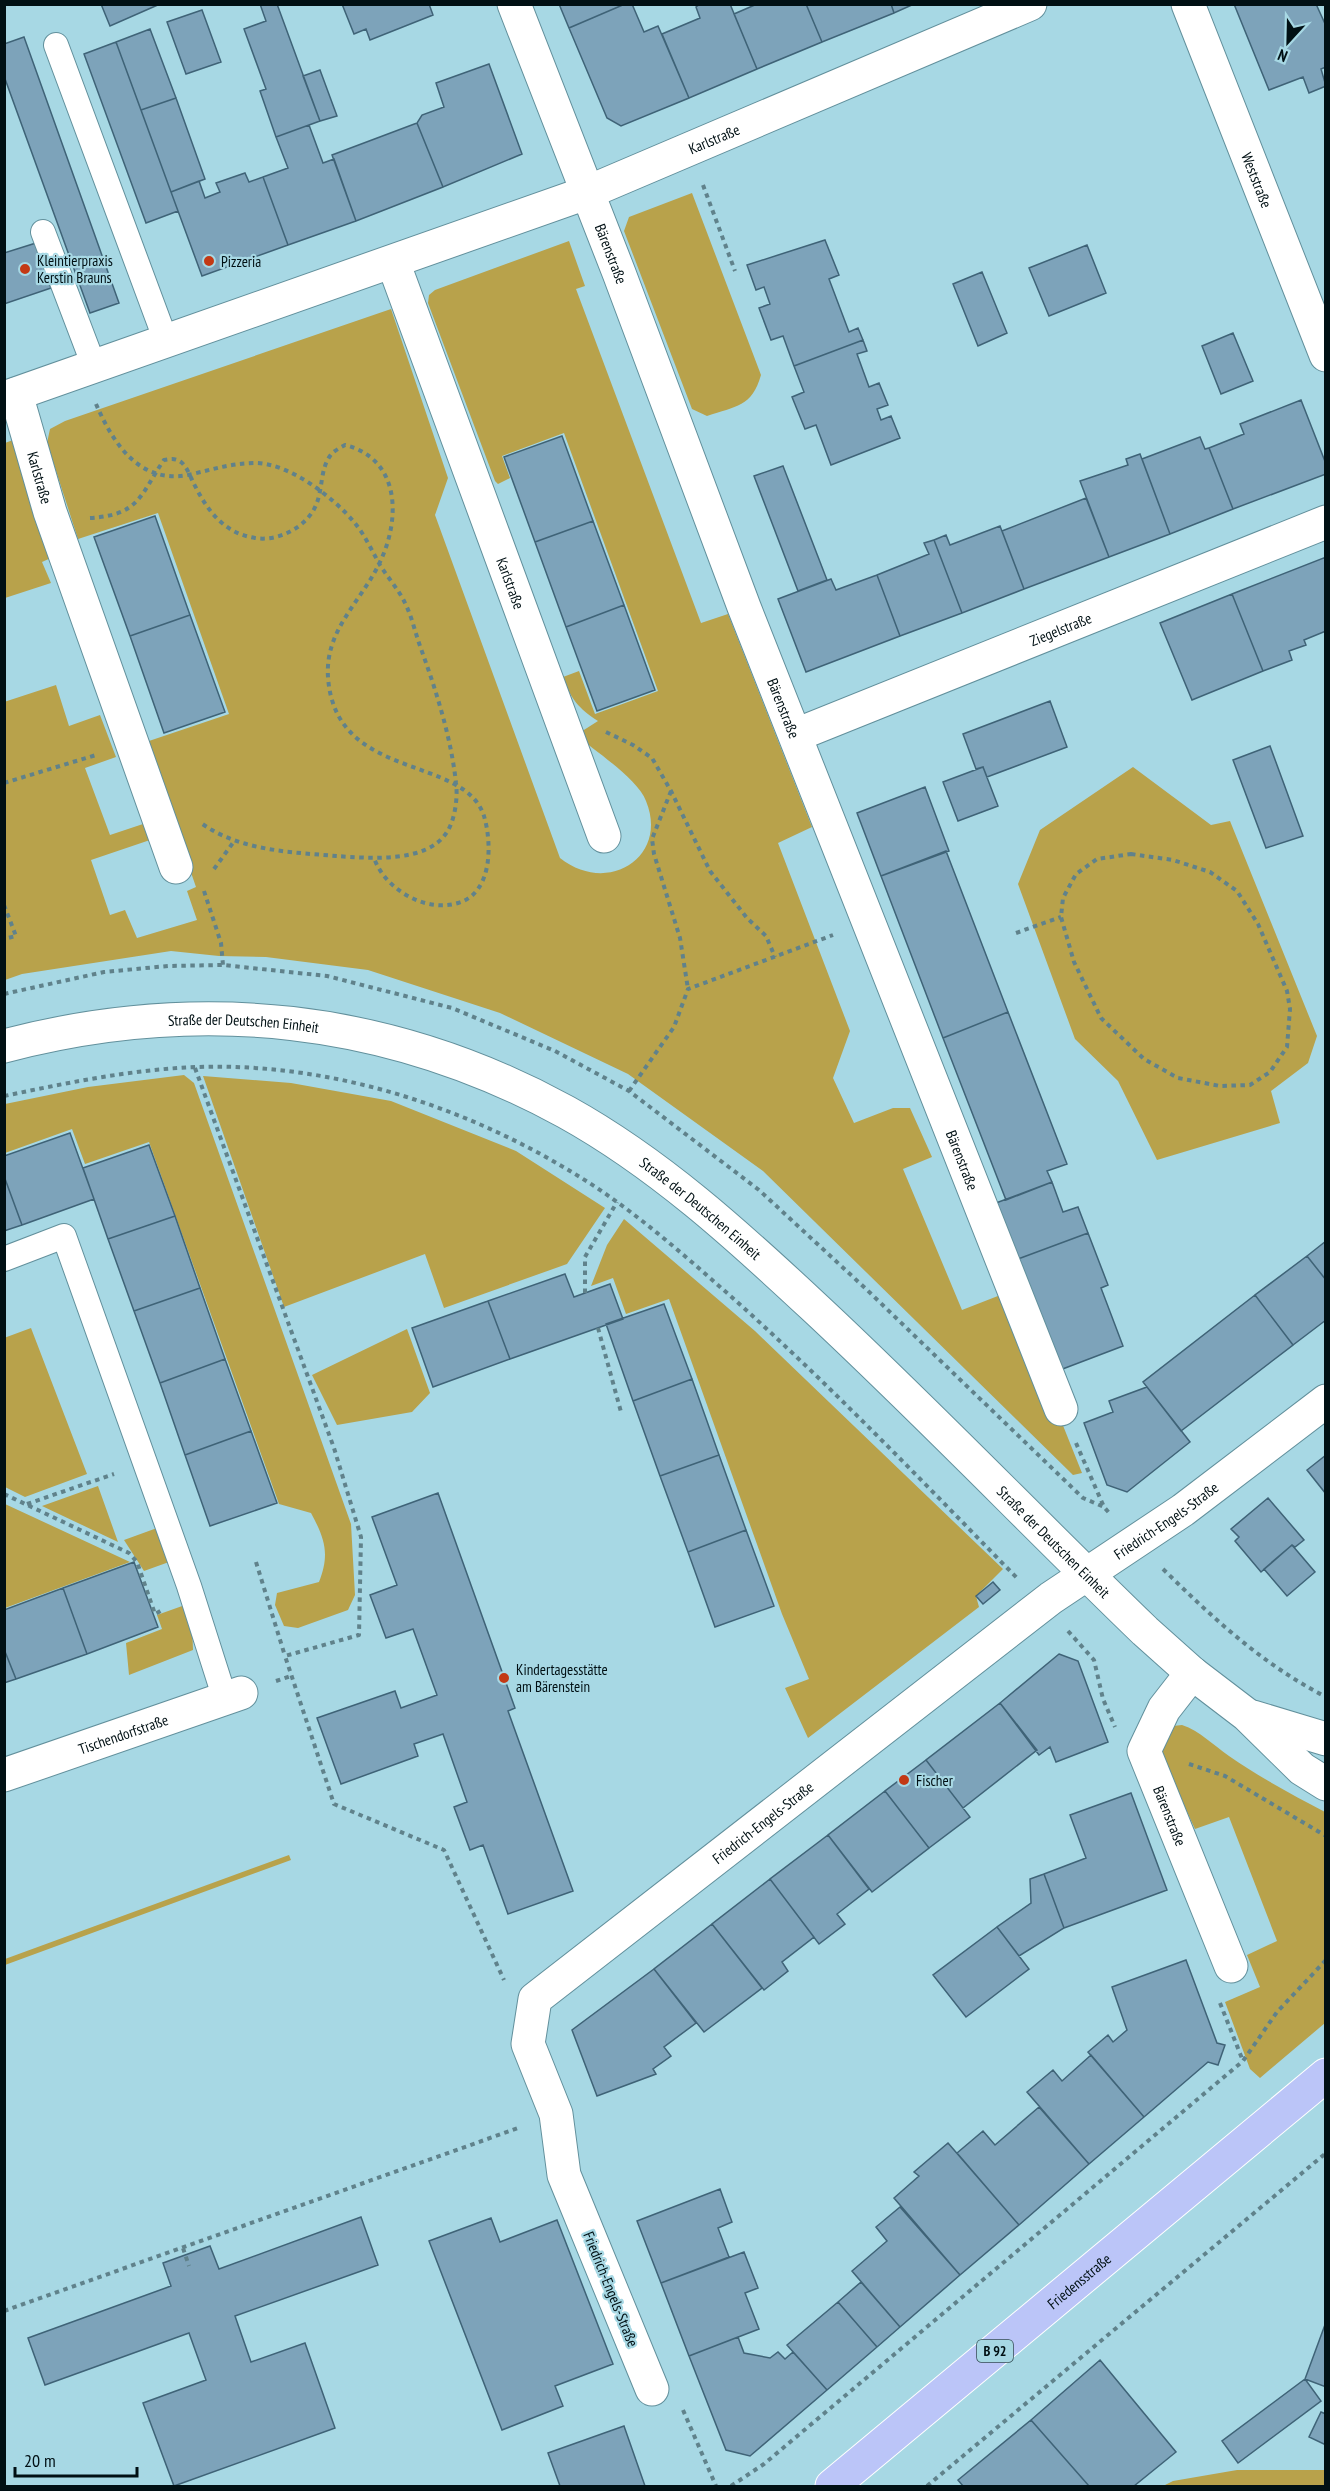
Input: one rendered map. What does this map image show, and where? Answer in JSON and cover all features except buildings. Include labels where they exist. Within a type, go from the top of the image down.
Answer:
[{"type":"main road","name":"Friedensstraße","points":[[832,2487],[1323,2082]]},
{"type":"street","name":"Bärenstraße","points":[[514,4],[796,735],[1062,1409]]},
{"type":"street","name":"Karlstraße","points":[[176,867],[10,396],[586,193],[1030,4]]},
{"type":"street","name":"Weststraße","points":[[1188,4],[1326,355]]},
{"type":"street","name":"Karlstraße","points":[[393,262],[604,836]]},
{"type":"street","name":"Ziegelstraße","points":[[796,735],[1326,522]]},
{"type":"street","name":"Straße der Deutschen Einheit","points":[[4,1046],[48,1034],[137,1022],[229,1017],[308,1024],[376,1038],[444,1058],[506,1082],[567,1113],[611,1140],[710,1213],[858,1347],[1085,1573],[1192,1673],[1247,1715],[1302,1769],[1326,1784]]},
{"type":"street","name":"Friedrich-Engels-Straße","points":[[652,2389],[564,2175],[556,2114],[528,2044],[535,1999],[1085,1573],[1183,1510],[1326,1401]]},
{"type":"street","name":"Bärenstraße","points":[[1192,1673],[1164,1709],[1144,1752],[1231,1966]]},
{"type":"street","name":"Tischendorfstraße","points":[[4,1775],[233,1696]]},
{"type":"street","name":"Straße der Deutschen Einheit","points":[[1247,1715],[1326,1739]]},
{"type":"lane","points":[[56,45],[166,340]]},
{"type":"lane","points":[[43,232],[94,366]]},
{"type":"lane","points":[[4,1258],[63,1236],[193,1598],[233,1696]]},
{"type":"path","points":[[701,179],[735,271]]},
{"type":"path","points":[[95,400],[107,429],[131,461],[155,474],[175,477],[224,465],[258,463],[303,478],[354,522],[405,603],[444,724],[456,785],[454,812],[447,833],[428,848],[405,856],[374,858],[280,852],[215,833],[193,818]]},
{"type":"path","points":[[50,512],[89,518],[113,516],[136,504],[149,487],[164,460],[174,458],[183,463],[203,503],[219,521],[237,534],[258,539],[279,537],[298,527],[316,507],[324,470],[331,454],[345,445],[362,449],[384,470],[394,500],[391,524],[380,564],[340,623],[328,653],[328,679],[333,707],[345,728],[367,746],[394,761],[456,785],[470,793],[483,815],[489,844],[488,867],[477,890],[459,903],[438,904],[411,899],[379,873],[374,858]]},
{"type":"path","points":[[603,730],[633,745],[652,758],[671,790],[710,872],[747,918],[766,936],[775,957]]},
{"type":"path","points":[[4,783],[131,744]]},
{"type":"path","points":[[671,790],[652,839],[654,854],[680,938],[688,989],[674,1027],[629,1091],[759,1190],[1083,1498],[1104,1507],[1062,1409]]},
{"type":"path","points":[[210,875],[235,840]]},
{"type":"path","points":[[1131,854],[1173,860],[1210,872],[1237,891],[1258,924],[1287,992],[1290,1010],[1287,1047],[1270,1072],[1250,1085],[1220,1086],[1178,1078],[1144,1059],[1101,1018],[1074,962],[1061,917],[1063,898],[1076,873],[1097,860],[1131,854]]},
{"type":"path","points":[[4,994],[104,972],[168,966],[223,965],[220,943],[204,895],[204,883]]},
{"type":"path","points":[[4,905],[16,936],[4,939]]},
{"type":"path","points":[[1016,933],[1061,917]]},
{"type":"path","points":[[688,989],[870,921]]},
{"type":"path","points":[[4,1096],[100,1076],[195,1068],[234,1067],[288,1071],[343,1080],[412,1099],[469,1119],[576,1174],[617,1202],[692,1262],[779,1340],[1044,1604],[1094,1659],[1103,1699],[1115,1728]]},
{"type":"path","points":[[195,1068],[334,1448],[361,1537],[359,1635],[285,1656]]},
{"type":"path","points":[[585,1293],[585,1257],[617,1202]]},
{"type":"path","points":[[598,1328],[621,1412]]},
{"type":"path","points":[[27,1504],[145,1463]]},
{"type":"path","points":[[4,1494],[129,1553],[136,1562],[155,1614],[193,1598]]},
{"type":"path","points":[[1135,1542],[1227,1632],[1302,1685],[1326,1697]]},
{"type":"path","points":[[256,1562],[334,1803],[444,1850],[506,1984],[535,1999]]},
{"type":"path","points":[[1182,1764],[1199,1766],[1225,1776],[1326,1836]]},
{"type":"path","points":[[731,2487],[774,2456],[1243,2061],[1276,2012],[1326,1960]]},
{"type":"path","points":[[1218,1996],[1243,2061]]},
{"type":"path","points":[[4,2311],[519,2128]]},
{"type":"path","points":[[927,2487],[1326,2153]]},
{"type":"path","points":[[183,2248],[189,2266]]},
{"type":"path","points":[[652,2389],[663,2402],[680,2402],[716,2487]]},
{"type":"shaded area","points":[[692,193],[761,375],[753,394],[742,404],[707,416],[692,409],[624,231],[629,217]]},
{"type":"shaded area","points":[[569,241],[585,286],[576,289],[701,623],[728,614],[812,827],[778,843],[850,1031],[833,1078],[854,1123],[893,1108],[910,1108],[932,1157],[903,1169],[962,1310],[1003,1294],[1060,1418],[1082,1473],[1073,1475],[763,1171],[628,1074],[500,1013],[368,970],[266,957],[219,956],[171,951],[22,974],[5,980],[4,702],[56,685],[69,726],[100,715],[116,757],[85,768],[110,835],[143,824],[150,840],[91,860],[110,915],[125,910],[137,938],[197,920],[187,891],[196,887],[146,742],[229,714],[158,513],[78,539],[47,443],[50,429],[65,421],[391,309],[448,478],[435,515],[560,858],[578,869],[597,873],[614,871],[630,865],[642,854],[649,839],[651,821],[646,801],[625,775],[576,735],[598,721],[576,702],[563,677],[579,671],[595,714],[658,691],[564,433],[502,456],[510,478],[498,484],[428,303],[429,295],[435,290]]},
{"type":"shaded area","points":[[13,440],[53,557],[42,562],[51,583],[5,598],[5,443]]},
{"type":"shaded area","points":[[1133,767],[1211,825],[1230,821],[1317,1036],[1308,1063],[1271,1091],[1280,1123],[1157,1160],[1118,1081],[1075,1039],[1018,884],[1040,830]]},
{"type":"shaded area","points":[[184,1075],[194,1083],[351,1524],[355,1595],[348,1610],[298,1628],[284,1626],[275,1605],[277,1593],[319,1582],[325,1555],[323,1539],[311,1513],[279,1504],[149,1142],[85,1164],[72,1129],[5,1153],[5,1104],[88,1087]]},
{"type":"shaded area","points":[[203,1076],[291,1083],[391,1101],[516,1151],[605,1208],[567,1264],[444,1308],[425,1254],[284,1307]]},
{"type":"shaded area","points":[[624,1219],[755,1331],[1003,1569],[976,1596],[979,1607],[808,1738],[785,1688],[809,1679],[782,1614],[669,1299],[626,1314],[613,1278],[591,1286],[607,1245]]},
{"type":"shaded area","points":[[31,1328],[87,1474],[25,1497],[5,1487],[4,1338]]},
{"type":"shaded area","points":[[407,1329],[430,1393],[412,1412],[337,1425],[312,1375]]},
{"type":"shaded area","points":[[98,1486],[118,1542],[42,1506]]},
{"type":"shaded area","points":[[5,1504],[130,1562],[5,1608]]},
{"type":"shaded area","points":[[157,1528],[169,1562],[144,1571],[124,1540]]},
{"type":"shaded area","points":[[185,1605],[192,1624],[193,1650],[129,1675],[126,1643],[162,1629],[157,1615]]},
{"type":"shaded area","points":[[1182,1725],[1201,1735],[1252,1771],[1325,1812],[1325,2023],[1260,2078],[1250,2069],[1225,2002],[1260,1987],[1247,1955],[1277,1941],[1229,1817],[1195,1829],[1164,1762],[1160,1748],[1173,1726]]},
{"type":"shaded area","points":[[289,1855],[291,1860],[5,1965],[5,1959]]},
{"type":"shaded area","points":[[1237,2470],[1325,2470],[1325,2486],[1163,2486],[1173,2481]]},
{"type":"place","name":"Pizzeria","points":[[209,261]]},
{"type":"place","name":"Kleintierpraxis Kerstin Brauns","points":[[25,269]]},
{"type":"place","name":"Kindertagesstätte am Bärenstein","points":[[504,1678]]},
{"type":"place","name":"Fischer","points":[[904,1780]]}]
